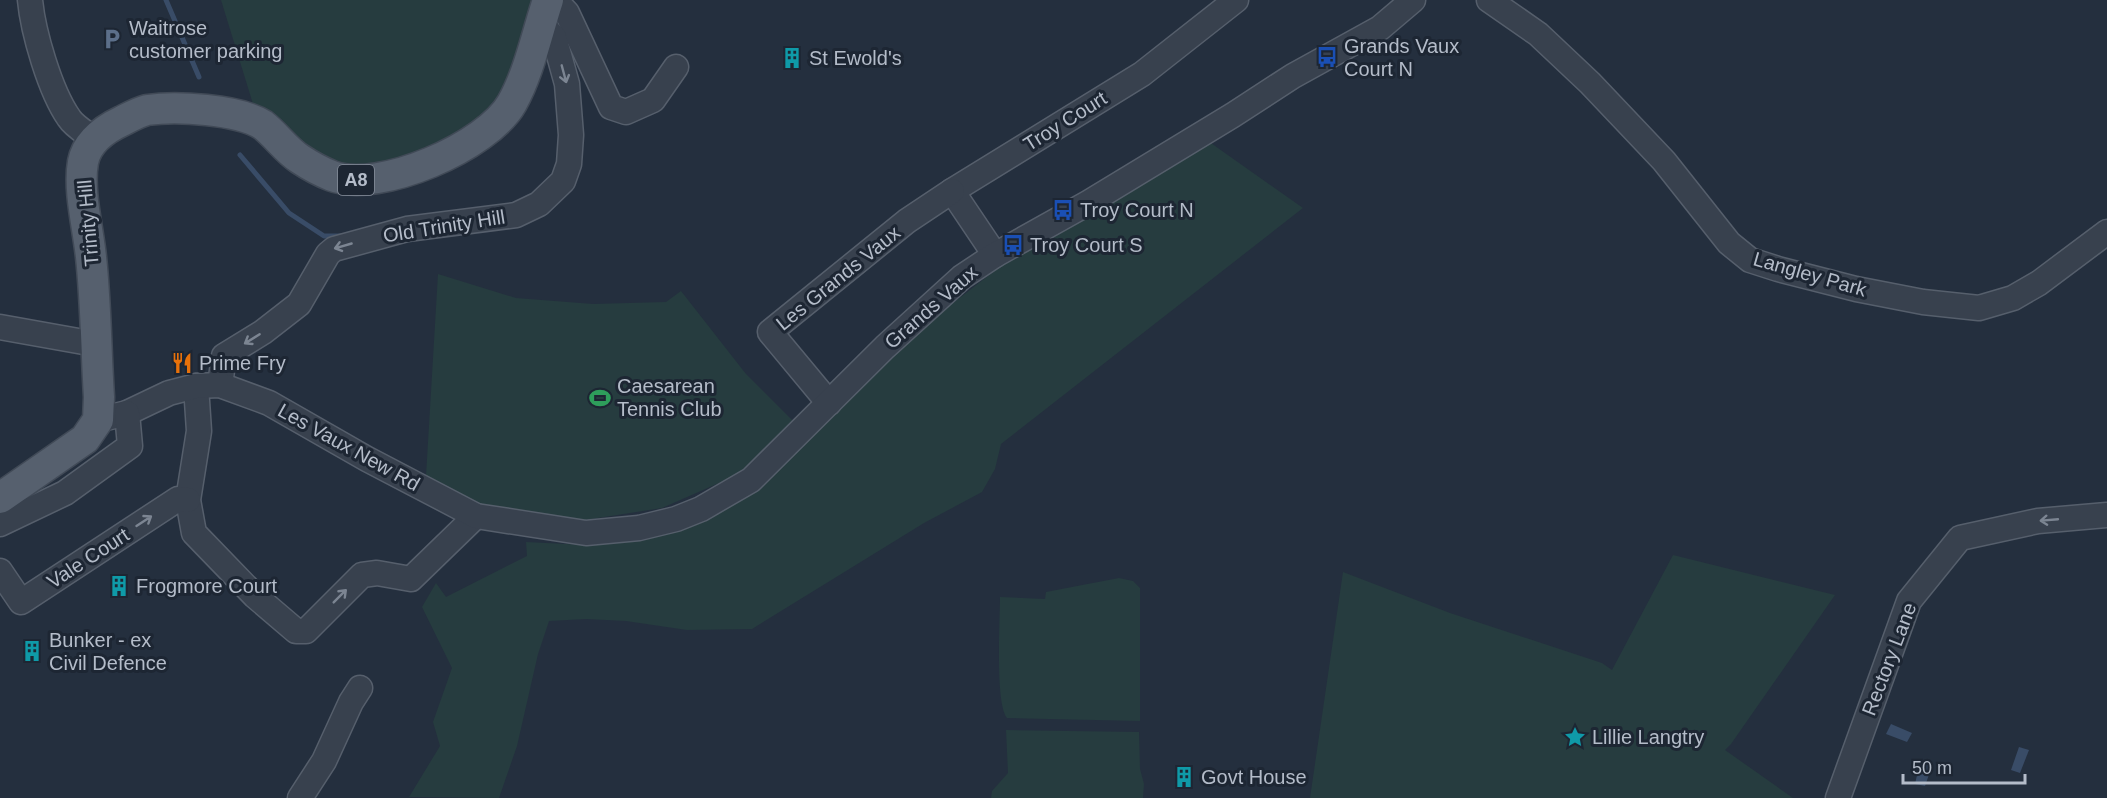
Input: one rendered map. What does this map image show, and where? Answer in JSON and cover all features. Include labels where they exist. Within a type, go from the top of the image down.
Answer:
[{"type":"main road","name":"A8","points":[[94,139],[118,123],[145,110],[184,108],[228,113],[262,125],[299,159],[333,177],[362,181],[390,177],[434,161],[469,143],[498,122],[520,88],[548,8]]},
{"type":"main road","name":"Trinity Hill","points":[[94,139],[83,161],[83,192],[91,259],[99,398],[98,420]]},
{"type":"main road","points":[[0,498],[85,439],[98,420]]},
{"type":"street","points":[[30,0],[32,17],[49,77],[69,119],[94,139]]},
{"type":"street","name":"Troy Court","points":[[952,191],[1142,74],[1236,0]]},
{"type":"street","name":"Grands Vaux","points":[[476,516],[586,533],[639,528],[676,519],[701,509],[751,480],[916,317],[962,276],[1088,203],[1293,76],[1380,27],[1413,0]]},
{"type":"street","name":"Langley Park","points":[[1489,0],[1538,34],[1590,83],[1664,161],[1729,243],[1750,260],[1856,289],[1923,302],[1978,308],[2013,298],[2039,283],[2107,232]]},
{"type":"street","points":[[548,8],[567,13],[611,107],[626,112],[653,100],[676,67]]},
{"type":"street","name":"Old Trinity Hill","points":[[188,500],[208,385],[224,356],[263,332],[298,304],[328,254],[334,249],[406,229],[516,214],[539,204],[562,181],[569,164],[571,135],[567,84],[548,8]]},
{"type":"street","points":[[952,191],[995,255]]},
{"type":"street","name":"Les Grands Vaux","points":[[829,403],[770,332],[907,221],[952,191]]},
{"type":"street","points":[[0,327],[95,344]]},
{"type":"street","points":[[98,420],[127,413],[169,393],[208,385]]},
{"type":"street","name":"Les Vaux New Rd","points":[[208,385],[269,403],[476,516]]},
{"type":"street","points":[[0,525],[65,493],[130,446],[127,413]]},
{"type":"street","name":"Vale Court","points":[[0,571],[21,602],[178,499],[188,500]]},
{"type":"street","points":[[188,500],[194,533],[255,596],[296,631],[306,631],[362,575],[377,573],[411,579],[476,516]]},
{"type":"street","name":"Rectory Lane","points":[[1838,798],[1909,601],[1960,538],[2038,521],[2107,515]]},
{"type":"street","points":[[300,798],[324,761],[351,702],[360,688]]},
{"type":"green space","points":[[221,0],[538,0],[514,78],[488,121],[380,170],[336,167],[257,117]]},
{"type":"green space","points":[[1208,141],[1303,208],[1001,444],[995,469],[982,492],[924,523],[752,629],[687,630],[626,621],[586,619],[549,621],[538,654],[517,746],[499,798],[409,797],[440,746],[433,722],[452,668],[422,607],[436,583],[446,597],[527,556],[526,542],[586,545],[651,536],[714,516],[749,493],[913,334],[1010,259]]},
{"type":"green space","name":"Caesarean Tennis Club","points":[[438,274],[516,298],[593,304],[666,302],[681,291],[746,374],[794,422],[744,472],[662,508],[585,520],[488,508],[426,476]]},
{"type":"green space","points":[[1673,555],[1835,595],[1725,750],[1793,798],[1310,798],[1343,572],[1450,613],[1602,663],[1612,670]]},
{"type":"green space","points":[[1119,578],[1133,581],[1140,588],[1140,721],[1007,718],[1003,710],[1000,680],[1000,597],[1045,599],[1046,592]]},
{"type":"green space","points":[[1006,730],[1139,732],[1140,769],[1144,784],[1143,798],[991,798],[992,791],[1008,773]]},
{"type":"water","points":[[1891,724],[1912,733],[1907,742],[1886,734]]},
{"type":"water","points":[[2019,747],[2029,750],[2020,773],[2011,770]]},
{"type":"water","points":[[1920,762],[1932,766],[1925,786],[1915,784]]},
{"type":"waterway","points":[[166,0],[199,77]]},
{"type":"waterway","points":[[240,155],[289,213],[324,236],[342,236]]},
{"type":"place","name":"Waitrose customer parking","points":[[112,39]]},
{"type":"place","name":"Grands Vaux Court N","points":[[1327,57]]},
{"type":"place","name":"St Ewold's","points":[[792,58]]},
{"type":"place","name":"Troy Court N","points":[[1063,210]]},
{"type":"place","name":"Troy Court S","points":[[1013,245]]},
{"type":"place","name":"Prime Fry","points":[[182,363]]},
{"type":"place","name":"Caesarean Tennis Club","points":[[600,398]]},
{"type":"place","name":"Frogmore Court","points":[[119,586]]},
{"type":"place","name":"Bunker - ex Civil Defence","points":[[32,651]]},
{"type":"place","name":"Lillie Langtry","points":[[1575,737]]},
{"type":"place","name":"Govt House","points":[[1184,777]]}]
